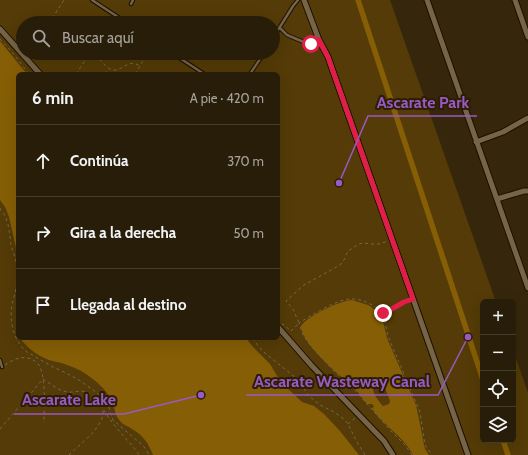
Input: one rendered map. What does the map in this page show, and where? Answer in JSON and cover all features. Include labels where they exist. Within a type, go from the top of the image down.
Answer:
[{"type":"street","points":[[304,0],[319,40],[328,57],[468,455]]},
{"type":"street","points":[[427,0],[528,288]]},
{"type":"street","points":[[514,0],[528,37]]},
{"type":"street","points":[[0,29],[16,47]]},
{"type":"street","points":[[28,60],[38,72]]},
{"type":"street","points":[[476,142],[503,132],[518,125],[528,118]]},
{"type":"street","points":[[497,199],[528,191]]},
{"type":"street","points":[[280,329],[312,366],[384,441],[393,455]]},
{"type":"lane","points":[[92,0],[114,15]]},
{"type":"lane","points":[[130,4],[133,0]]},
{"type":"lane","points":[[298,0],[280,28],[287,34],[306,43],[311,44],[319,40]]},
{"type":"lane","points":[[183,60],[201,72]]},
{"type":"lane","points":[[251,72],[259,60]]},
{"type":"lane","points":[[0,360],[2,367]]},
{"type":"path","points":[[54,16],[64,0]]},
{"type":"path","points":[[0,38],[16,57]]},
{"type":"path","points":[[18,60],[27,72]]},
{"type":"path","points":[[77,72],[85,60]]},
{"type":"path","points":[[100,60],[108,69],[115,70],[130,64],[140,66]]},
{"type":"path","points":[[136,72],[144,60]]},
{"type":"path","points":[[0,208],[6,218],[16,264]]},
{"type":"path","points":[[392,239],[379,244],[359,244],[348,251],[340,265],[304,285],[286,301],[293,309],[303,335],[314,350],[353,388],[391,432],[405,445],[412,455]]},
{"type":"path","points":[[16,291],[11,315],[12,325],[16,336]]},
{"type":"path","points":[[280,326],[283,324],[291,332],[299,323],[309,316],[351,298],[368,303],[380,311],[383,314],[388,336],[420,412],[425,446],[432,455]]},
{"type":"path","points":[[383,314],[404,302],[413,299]]},
{"type":"path","points":[[18,340],[24,350],[79,380],[103,397],[107,402],[113,420],[140,443],[149,455]]},
{"type":"path","points":[[254,340],[266,354],[296,378],[309,396],[320,405],[340,416],[348,424],[365,455]]},
{"type":"path","points":[[2,367],[24,356],[32,359],[40,366],[43,379],[44,423]]},
{"type":"path","points":[[43,379],[58,389],[68,393],[78,391],[89,393],[104,410],[112,424],[126,437],[139,455]]},
{"type":"path","points":[[0,429],[43,379]]},
{"type":"path","points":[[69,455],[99,424],[104,410]]},
{"type":"path","points":[[348,424],[351,421]]},
{"type":"shaded area","points":[[0,0],[390,0],[495,299],[480,299],[480,443],[516,443],[516,359],[528,393],[528,455],[0,455]]},
{"type":"shaded area","points":[[0,41],[25,72],[16,72],[16,248],[9,217],[0,200]]},
{"type":"shaded area","points":[[352,300],[368,305],[380,313],[387,338],[416,405],[425,449],[429,455],[413,455],[404,443],[372,409],[374,406],[372,404],[367,404],[354,387],[320,357],[303,333],[301,326],[311,317],[325,309]],"holes":[[[377,378],[390,401],[389,404],[383,406],[373,389],[374,382]]]},
{"type":"shaded area","points":[[22,340],[248,340],[270,364],[283,384],[302,402],[314,406],[324,414],[359,455],[153,455],[150,447],[142,437],[136,431],[120,421],[105,390],[97,382],[78,369],[41,356]]},
{"type":"waterway","points":[[358,0],[480,371]]},
{"type":"waterway","points":[[504,443],[508,455]]},
{"type":"place","name":"Ascarate Park","points":[[339,183]]},
{"type":"place","name":"Ascarate Wasteway Canal","points":[[468,337]]},
{"type":"place","name":"Ascarate Lake","points":[[201,395]]},
{"type":"route","points":[[311,44],[319,40],[328,57],[413,299],[383,313]]}]
